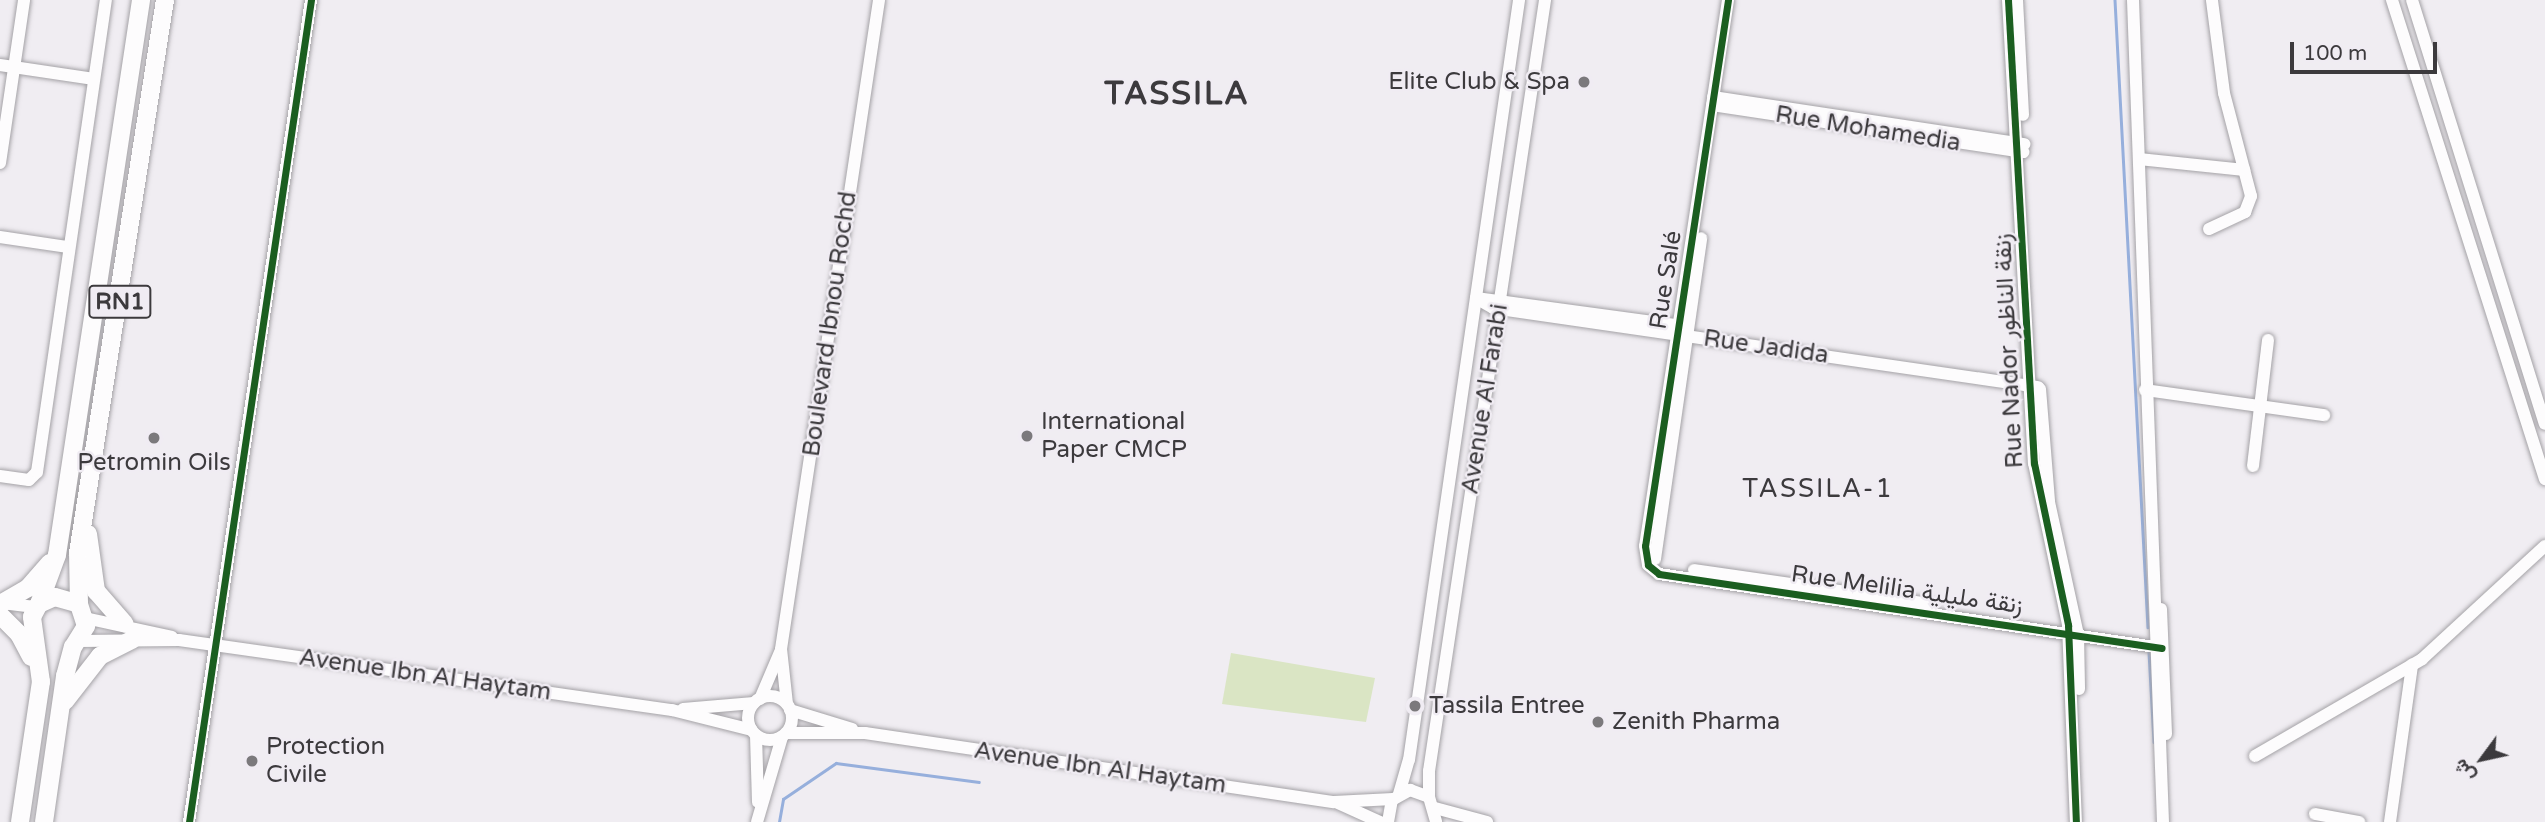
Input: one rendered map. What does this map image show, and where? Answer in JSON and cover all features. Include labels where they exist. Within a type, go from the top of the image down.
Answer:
[{"type":"highway","name":"RN1","points":[[20,822],[42,669],[33,632],[38,605],[57,555],[141,0]]},
{"type":"highway","name":"RN1","points":[[44,822],[59,713],[82,611],[77,559],[165,0]]},
{"type":"highway","points":[[86,514],[96,591],[124,623]]},
{"type":"highway","points":[[38,704],[28,650],[1,609],[34,583],[57,555]]},
{"type":"highway","points":[[38,605],[64,597],[82,611]]},
{"type":"highway","points":[[33,632],[51,650],[76,644]]},
{"type":"highway","points":[[59,713],[88,668],[132,640]]},
{"type":"street","points":[[0,163],[3,126],[24,0]]},
{"type":"street","points":[[0,476],[29,480],[37,472],[106,0]]},
{"type":"street","points":[[189,822],[311,0]]},
{"type":"street","name":"Boulevard Ibnou Rochd","points":[[757,701],[781,649],[879,0]]},
{"type":"street","name":"Avenue Al Farabi","points":[[1388,822],[1408,771],[1520,0]]},
{"type":"street","name":"Avenue Al Farabi","points":[[1436,822],[1429,771],[1545,0]]},
{"type":"street","name":"Rue Salé","points":[[1652,562],[1645,547],[1683,330],[1728,0]]},
{"type":"street","name":"Rue Salé","points":[[1716,102],[1735,0]]},
{"type":"street","name":"Rue Nador زنقة الناظور","points":[[2008,0],[2021,147],[2035,383],[2038,496],[2073,630],[2084,822]]},
{"type":"street","name":"Rue Nador زنقة الناظور","points":[[2017,0],[2021,147]]},
{"type":"street","points":[[2133,0],[2143,159]]},
{"type":"street","points":[[2141,0],[2149,390],[2163,822]]},
{"type":"street","points":[[2209,229],[2240,216],[2250,205],[2250,183],[2244,170],[2224,93],[2211,0]]},
{"type":"street","points":[[2392,0],[2545,480]]},
{"type":"street","points":[[2412,0],[2545,424]]},
{"type":"street","points":[[0,65],[94,79]]},
{"type":"street","name":"Rue Mohamedia","points":[[1716,102],[2021,147]]},
{"type":"street","points":[[2143,159],[2244,170]]},
{"type":"street","points":[[0,237],[68,247]]},
{"type":"street","name":"Rue Jadida","points":[[1476,298],[1500,304],[2035,383]]},
{"type":"street","points":[[2253,466],[2268,340]]},
{"type":"street","points":[[2149,390],[2324,415]]},
{"type":"street","points":[[2255,756],[2412,665],[2545,546]]},
{"type":"street","name":"Rue Melilia زنقة مليلية","points":[[1652,562],[1659,574],[2158,642]]},
{"type":"street","points":[[1,609],[38,605]]},
{"type":"street","points":[[1,609],[33,632]]},
{"type":"street","name":"Avenue Ibn Al Haytam","points":[[82,611],[179,640]]},
{"type":"street","name":"Rue Nador زنقة الناظور","points":[[2073,630],[2076,822]]},
{"type":"street","name":"Avenue Ibn Al Haytam","points":[[76,644],[179,640],[672,710],[754,733]]},
{"type":"street","points":[[2158,642],[2171,822]]},
{"type":"street","name":"Boulevard Ibnou Rochd","points":[[781,649],[789,707]]},
{"type":"street","points":[[2390,822],[2412,665]]},
{"type":"street","points":[[774,696],[789,707],[784,735],[757,818],[754,733],[748,716],[757,701],[774,696]]},
{"type":"street","name":"Avenue Ibn Al Haytam","points":[[672,710],[757,701]]},
{"type":"street","name":"Avenue Ibn Al Haytam","points":[[789,707],[865,733]]},
{"type":"street","points":[[754,733],[770,740],[784,735]]},
{"type":"street","name":"Avenue Ibn Al Haytam","points":[[784,735],[865,733],[1334,802],[1396,796],[1412,791],[1432,802]]},
{"type":"street","name":"Avenue Ibn Al Haytam","points":[[1334,802],[1380,822]]},
{"type":"street","points":[[1432,802],[1487,822]]},
{"type":"street","points":[[2315,814],[2359,822]]},
{"type":"green space","points":[[1231,653],[1375,678],[1366,722],[1222,704]]},
{"type":"waterway","points":[[2115,0],[2148,627]]},
{"type":"waterway","points":[[2149,652],[2154,742]]},
{"type":"waterway","points":[[779,822],[783,799],[836,763],[979,782]]},
{"type":"cycle path","points":[[189,822],[311,0]]},
{"type":"cycle path","points":[[1728,0],[1645,546],[1648,565],[1659,574],[2162,648]]},
{"type":"cycle path","points":[[2008,0],[2034,463],[2068,625],[2076,822]]},
{"type":"place","name":"Elite Club & Spa","points":[[1584,82]]},
{"type":"place","name":"International Paper CMCP","points":[[1027,436]]},
{"type":"place","name":"Petromin Oils","points":[[154,438]]},
{"type":"place","name":"Tassila Entree","points":[[1415,706]]},
{"type":"place","name":"Zenith Pharma","points":[[1598,722]]},
{"type":"place","name":"Protection Civile","points":[[252,761]]},
{"type":"district","name":"TASSILA","points":[[1177,94]]},
{"type":"district","name":"TASSILA-1","points":[[1818,489]]}]
